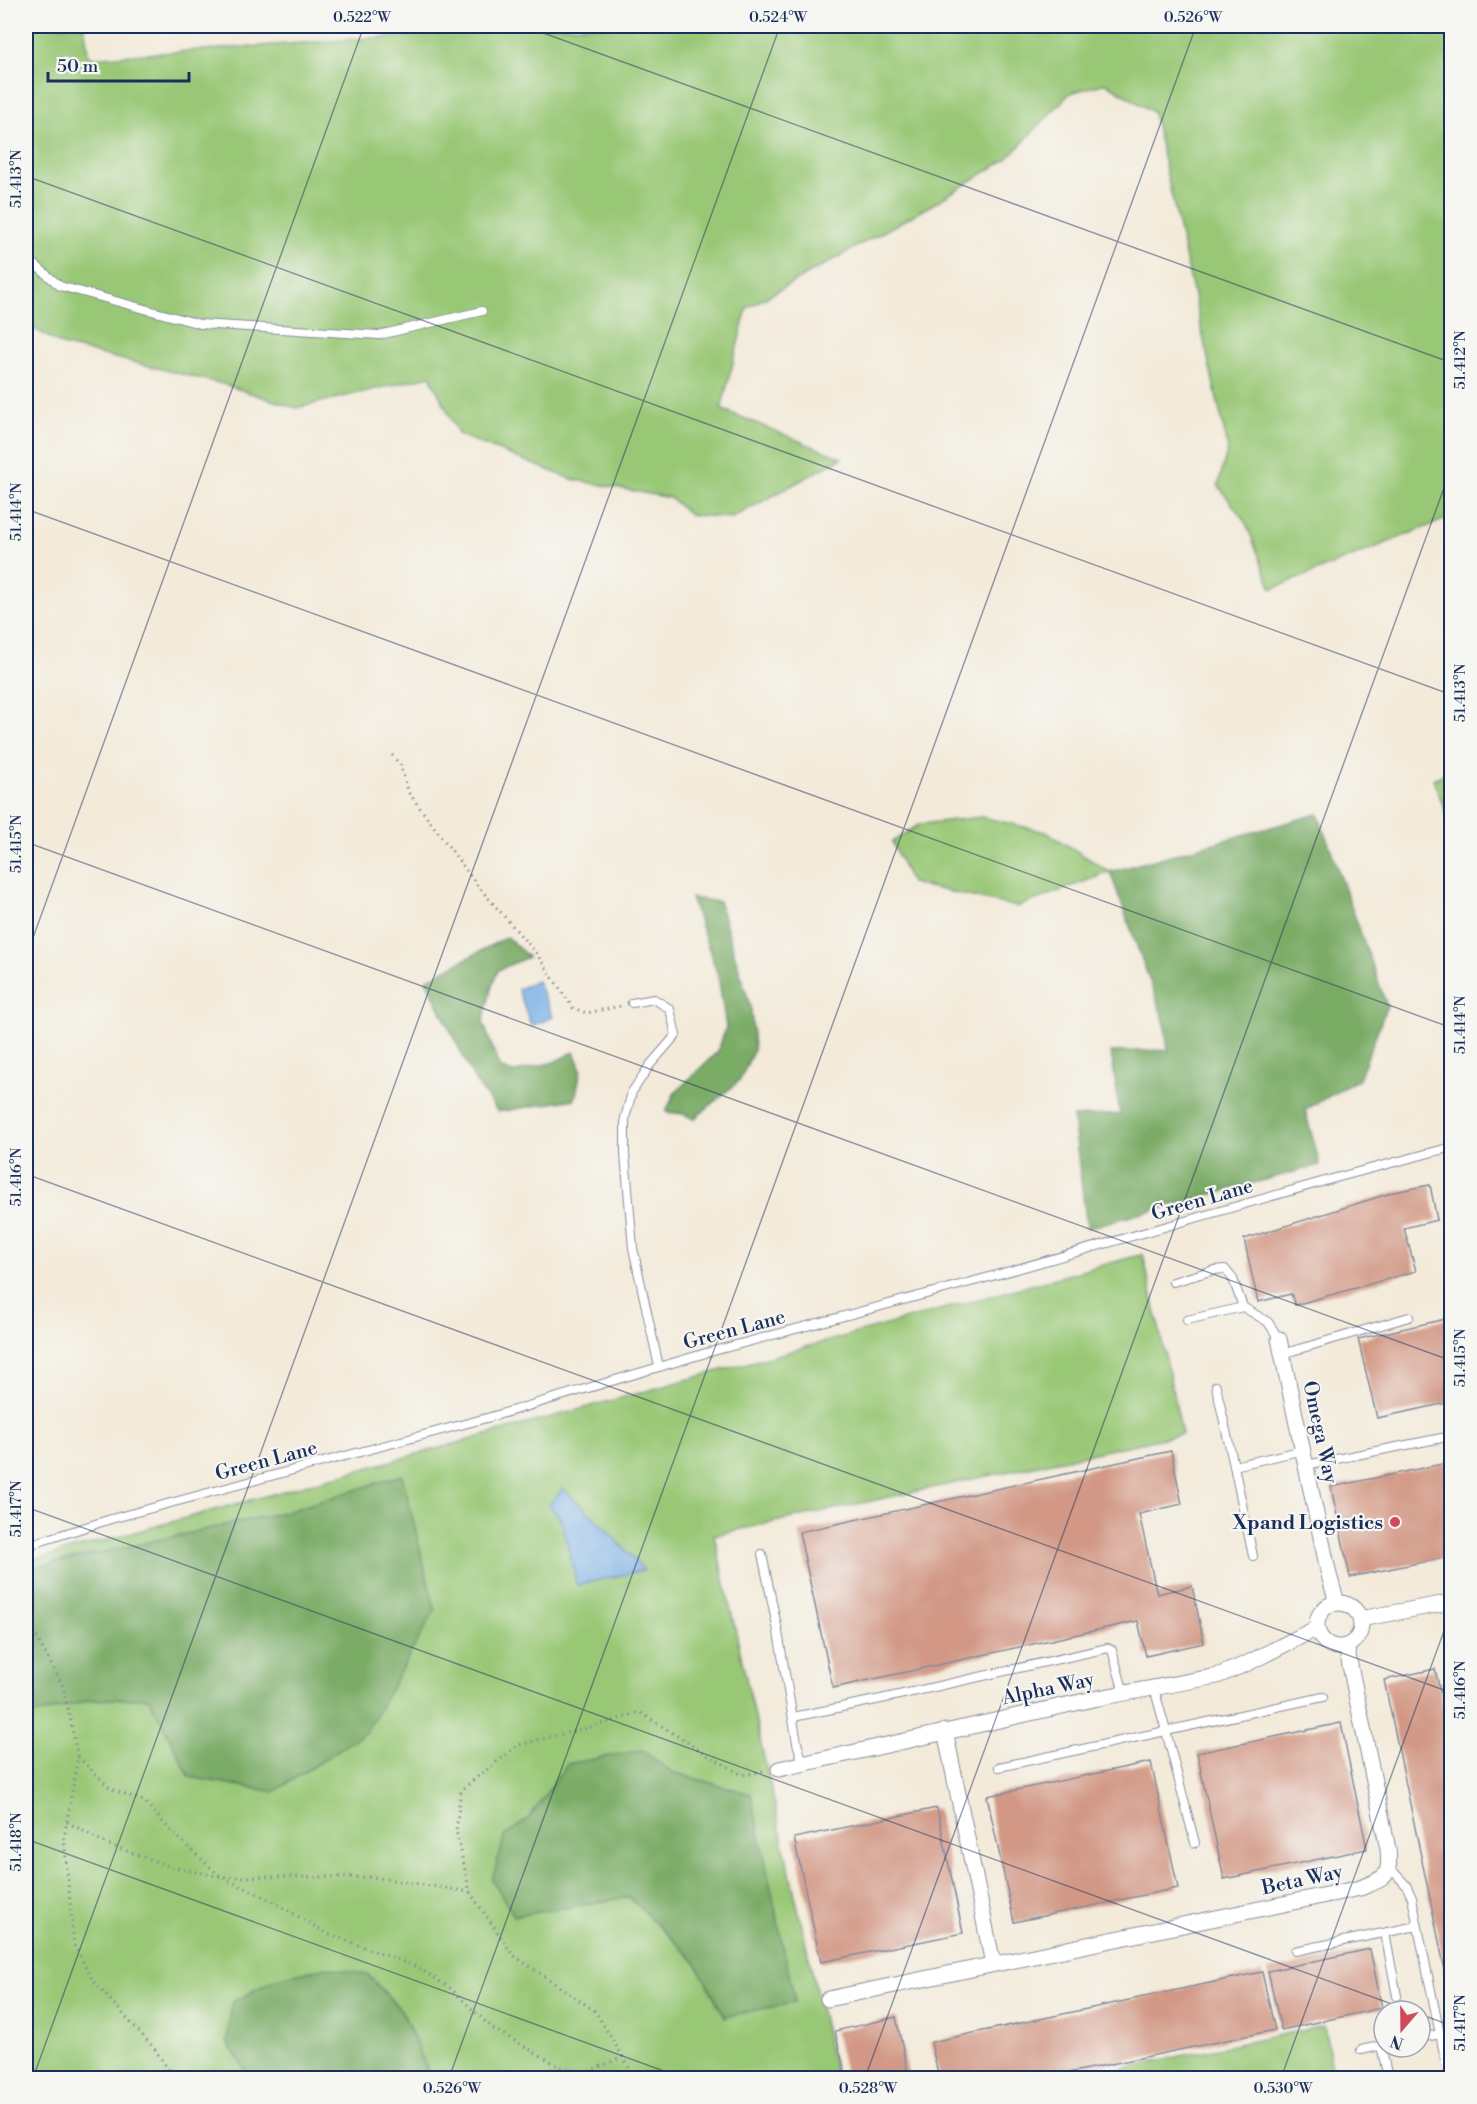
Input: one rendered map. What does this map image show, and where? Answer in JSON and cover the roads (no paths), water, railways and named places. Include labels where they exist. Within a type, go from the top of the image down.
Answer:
[{"type":"street","name":"Omega Way","points":[[1281,1347],[1329,1575],[1337,1603]]},
{"type":"street","points":[[1360,1619],[1449,1602]]},
{"type":"street","points":[[1337,1603],[1353,1608],[1360,1619],[1360,1631],[1356,1638],[1346,1646],[1331,1646],[1324,1641],[1317,1628],[1322,1611],[1337,1603]]},
{"type":"street","name":"Alpha Way","points":[[779,1768],[1124,1693],[1217,1676],[1317,1628]]},
{"type":"street","points":[[1346,1646],[1390,1868]]},
{"type":"street","points":[[945,1731],[993,1964]]},
{"type":"street","name":"Beta Way","points":[[828,1999],[1360,1888],[1376,1882],[1390,1868]]},
{"type":"lane","points":[[26,257],[60,285],[200,324],[379,335],[482,311]]},
{"type":"lane","points":[[632,1003],[654,999],[662,1004],[670,1010],[676,1035],[650,1065],[632,1092],[625,1118],[625,1154],[633,1248],[659,1367]]},
{"type":"lane","name":"Green Lane","points":[[26,1546],[111,1519],[494,1416],[659,1367],[1452,1147]]},
{"type":"lane","points":[[1173,1282],[1225,1269],[1233,1279],[1243,1307],[1268,1322],[1281,1347],[1409,1317]]},
{"type":"lane","points":[[1187,1320],[1243,1307]]},
{"type":"lane","points":[[1216,1386],[1253,1556]]},
{"type":"lane","points":[[1234,1466],[1452,1436]]},
{"type":"lane","points":[[762,1554],[797,1743],[803,1763]]},
{"type":"lane","points":[[1449,1602],[1452,1623]]},
{"type":"lane","points":[[793,1717],[1108,1648],[1112,1650],[1115,1658],[1124,1693]]},
{"type":"lane","points":[[1154,1688],[1195,1843]]},
{"type":"lane","points":[[999,1767],[1323,1697]]},
{"type":"lane","points":[[1390,1868],[1406,1885],[1412,1898],[1449,2079]]},
{"type":"lane","points":[[1295,1951],[1418,1926]]},
{"type":"lane","points":[[1385,1933],[1397,1996]]},
{"type":"lane","points":[[1432,2036],[1440,2034]]},
{"type":"lane","points":[[1361,2050],[1372,2048]]},
{"type":"lane","points":[[1385,2059],[1388,2079]]},
{"type":"water","points":[[537,981],[553,1017],[531,1026],[518,989]]},
{"type":"water","points":[[563,1489],[600,1523],[644,1570],[577,1585],[562,1522],[549,1504]]},
{"type":"place","name":"Xpand Logistics","points":[[1395,1522]]}]
